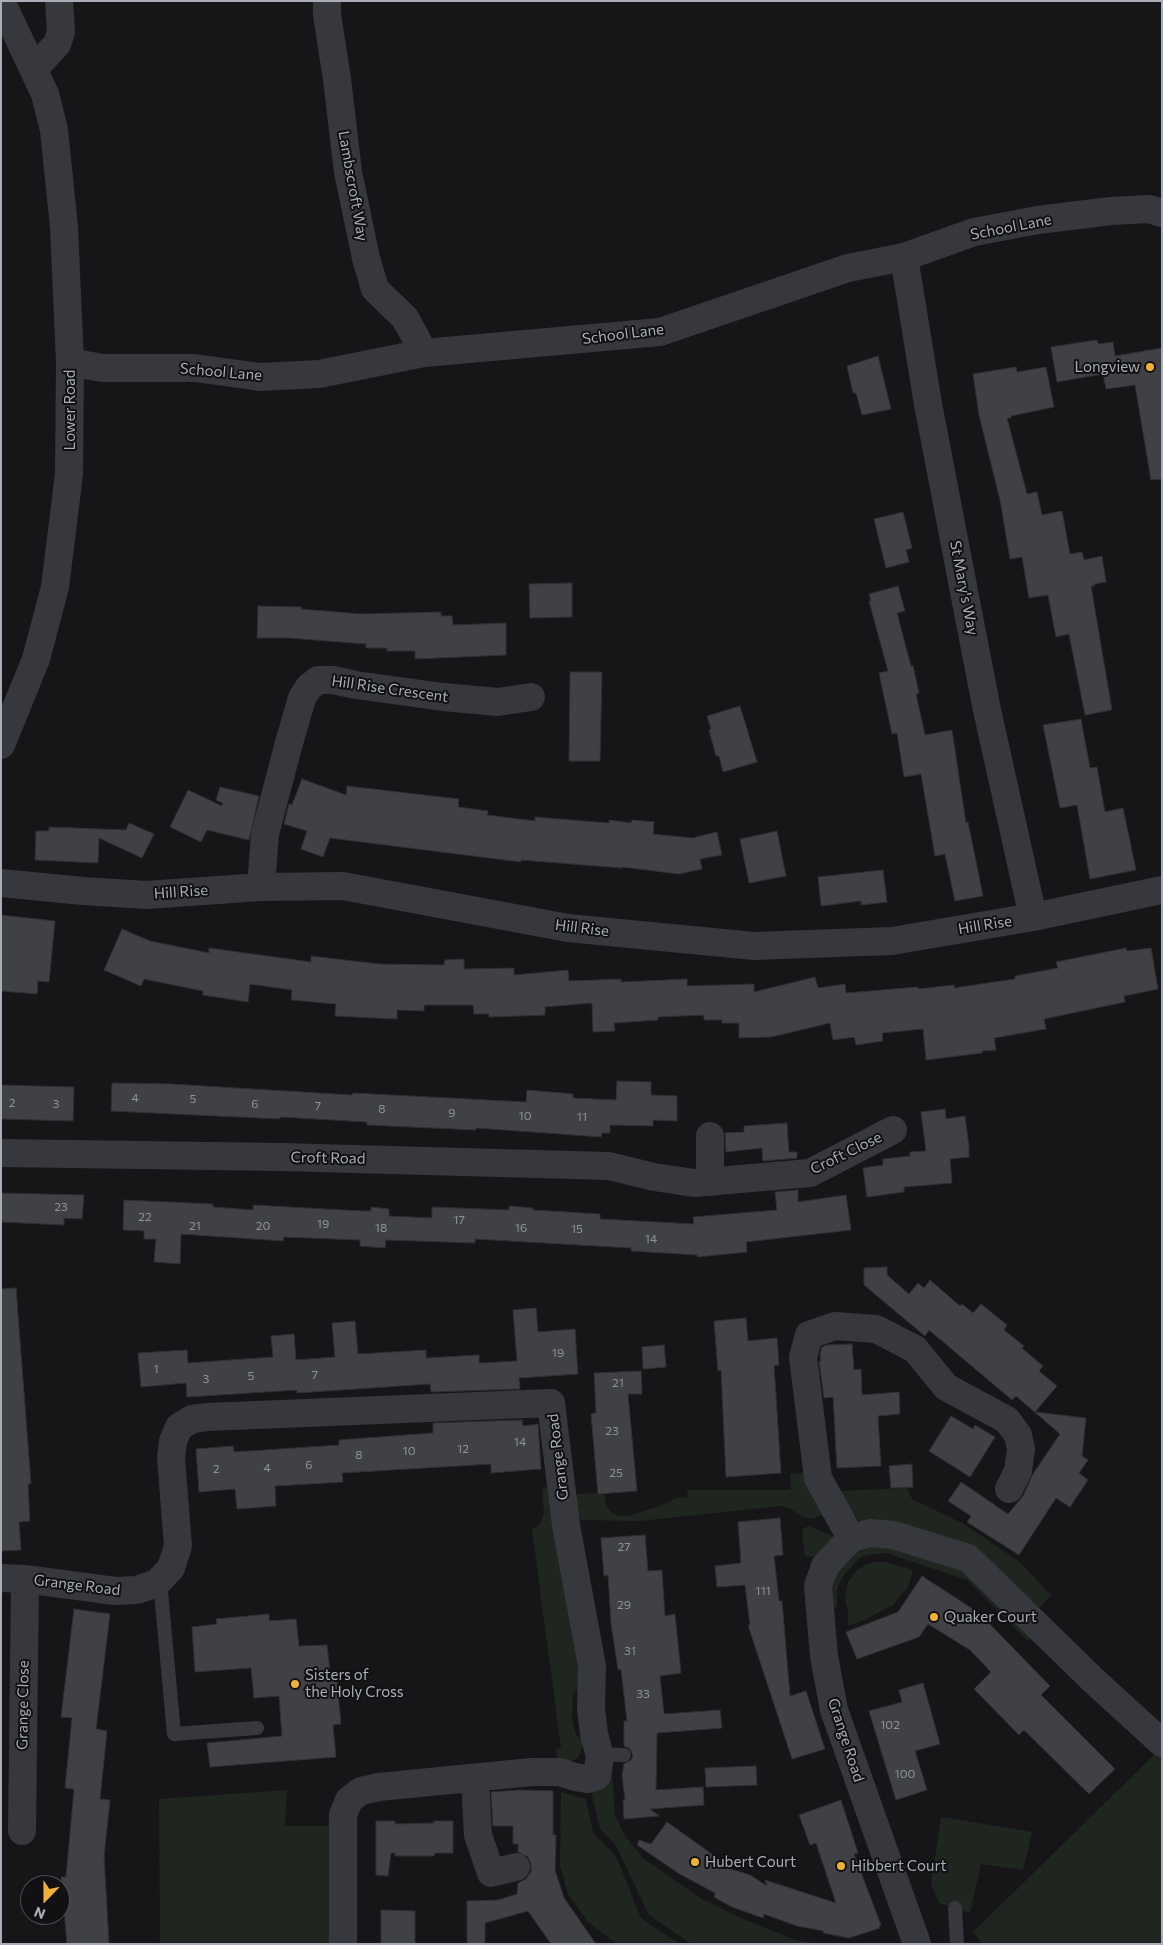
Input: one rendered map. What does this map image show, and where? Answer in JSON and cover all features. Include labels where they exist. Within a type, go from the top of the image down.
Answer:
[{"type":"street","points":[[34,69],[57,44],[61,32],[59,1]]},
{"type":"street","name":"Lambscroft Way","points":[[327,1],[327,15],[348,172],[366,258],[375,289],[405,318],[424,353]]},
{"type":"street","name":"Lower Road","points":[[1,2],[45,94],[54,130],[64,227],[70,362],[69,474],[55,587],[36,659],[2,741]]},
{"type":"street","name":"School Lane","points":[[70,362],[102,368],[195,368],[260,377],[319,374],[424,353],[660,332],[848,268],[904,257],[974,232],[1038,220],[1112,211],[1149,209],[1162,213]]},
{"type":"street","name":"St Mary's Way","points":[[904,257],[928,404],[980,672],[1033,917]]},
{"type":"street","name":"Hill Rise Crescent","points":[[261,887],[265,834],[288,743],[302,698],[309,687],[318,680],[333,680],[356,686],[442,697],[498,702],[531,697]]},
{"type":"street","name":"Hill Rise","points":[[1,883],[146,895],[261,887],[343,886],[568,928],[754,946],[892,941],[1033,917],[1162,890]]},
{"type":"street","name":"Croft Close","points":[[654,1177],[694,1184],[810,1173],[893,1130]]},
{"type":"street","points":[[710,1136],[710,1182]]},
{"type":"street","name":"Croft Road","points":[[1,1153],[281,1157],[609,1166],[654,1177]]},
{"type":"street","points":[[1009,1489],[1018,1472],[1021,1449],[1018,1435],[1007,1420],[946,1387],[915,1349],[876,1329],[835,1326],[809,1335],[803,1357],[818,1478],[851,1538],[870,1534],[892,1535],[968,1558],[1093,1680],[1162,1743]]},
{"type":"street","name":"Grange Road","points":[[13,1578],[116,1591],[137,1590],[157,1583],[171,1568],[178,1546],[171,1458],[173,1441],[179,1427],[192,1419],[552,1403],[566,1525],[592,1666],[591,1709],[611,1755],[599,1767],[597,1776],[587,1779],[560,1772],[532,1772],[378,1787],[361,1791],[349,1800],[343,1815],[343,1944]]},
{"type":"street","name":"Grange Road","points":[[851,1538],[825,1566],[818,1586],[824,1656],[834,1710],[917,1944]]},
{"type":"street","name":"Grange Close","points":[[13,1578],[22,1831]]},
{"type":"street","points":[[475,1778],[478,1834],[491,1873],[516,1867]]},
{"type":"lane","points":[[157,1583],[161,1592],[174,1734],[257,1728]]},
{"type":"lane","points":[[955,1908],[956,1944]]},
{"type":"shaded area","points":[[812,1472],[827,1513],[811,1519],[782,1506],[640,1521],[574,1520],[569,1494],[604,1493],[606,1505],[610,1511],[619,1516],[628,1516],[660,1506],[676,1498],[688,1497],[687,1490],[791,1490],[790,1474]]},
{"type":"shaded area","points":[[549,1487],[582,1685],[573,1694],[572,1719],[576,1735],[585,1742],[578,1758],[566,1763],[558,1763],[556,1749],[561,1748],[532,1530],[539,1525],[544,1513],[542,1488]]},
{"type":"shaded area","points":[[907,1488],[912,1499],[964,1524],[1020,1562],[1051,1595],[1037,1610],[989,1561],[863,1526],[838,1491]]},
{"type":"shaded area","points":[[809,1526],[834,1537],[821,1556],[805,1557],[802,1532],[804,1528]]},
{"type":"shaded area","points":[[879,1543],[960,1566],[964,1574],[996,1605],[1006,1605],[1035,1635],[1028,1641],[967,1580],[886,1553],[867,1555],[858,1559],[843,1576],[839,1584],[837,1608],[827,1601],[829,1580],[852,1551]]},
{"type":"shaded area","points":[[874,1562],[886,1562],[913,1570],[908,1587],[893,1605],[848,1626],[848,1611],[845,1599],[848,1582],[855,1572],[865,1565]]},
{"type":"shaded area","points":[[1156,1753],[1162,1758],[1162,1944],[982,1944],[973,1932]]},
{"type":"shaded area","points":[[612,1771],[615,1815],[625,1836],[643,1858],[702,1899],[743,1919],[793,1939],[817,1944],[691,1944],[649,1915],[615,1844],[600,1829],[591,1791],[605,1788],[609,1784]]},
{"type":"shaded area","points":[[287,1790],[285,1826],[329,1826],[330,1944],[160,1944],[159,1799]]},
{"type":"shaded area","points":[[561,1792],[586,1799],[593,1833],[613,1853],[619,1863],[640,1916],[647,1923],[680,1944],[617,1944],[588,1922],[568,1894],[560,1865]]},
{"type":"shaded area","points":[[941,1817],[1032,1832],[1023,1870],[981,1864],[970,1913],[939,1903],[931,1884]]},
{"type":"building","points":[[1096,340],[1099,344],[1113,342],[1115,356],[1162,348],[1162,479],[1151,480],[1135,385],[1106,389],[1103,374],[1057,382],[1051,347]]},
{"type":"building","points":[[878,356],[891,409],[862,415],[856,393],[853,393],[847,366]]},
{"type":"building","points":[[1016,367],[1017,372],[1046,367],[1054,407],[1007,418],[1027,494],[1037,492],[1042,515],[1062,511],[1070,554],[1082,552],[1084,560],[1102,556],[1106,582],[1091,586],[1112,710],[1085,715],[1069,634],[1056,637],[1048,595],[1029,598],[1022,557],[1010,559],[1000,500],[979,415],[973,374]]},
{"type":"building","points":[[903,512],[912,548],[906,550],[909,562],[886,568],[874,519]]},
{"type":"building","points":[[572,583],[572,617],[530,618],[529,584]]},
{"type":"building","points":[[898,586],[905,611],[897,613],[911,666],[913,666],[919,693],[916,694],[925,735],[952,730],[966,823],[968,822],[983,896],[955,901],[945,854],[935,856],[921,774],[904,777],[897,733],[892,734],[879,673],[888,671],[869,601],[871,601],[869,594]]},
{"type":"building","points":[[258,606],[301,607],[301,609],[361,614],[441,612],[441,616],[452,616],[453,625],[506,623],[506,655],[415,659],[415,651],[387,651],[387,648],[366,648],[366,644],[289,638],[257,638]]},
{"type":"building","points":[[570,672],[602,672],[600,761],[569,761]]},
{"type":"building","points":[[740,706],[757,762],[723,772],[719,756],[716,756],[707,716]]},
{"type":"building","points":[[1081,719],[1090,768],[1097,767],[1105,812],[1123,808],[1136,870],[1090,879],[1077,805],[1060,808],[1043,725]]},
{"type":"building","points":[[302,779],[346,795],[347,786],[459,799],[458,807],[488,811],[487,815],[535,821],[535,817],[609,823],[609,820],[631,823],[632,820],[654,822],[653,834],[692,838],[717,832],[722,855],[700,859],[702,869],[679,874],[622,867],[521,860],[521,862],[330,838],[323,857],[301,849],[307,831],[284,824],[289,804],[292,805]]},
{"type":"building","points":[[220,787],[259,796],[249,840],[207,830],[201,842],[170,827],[188,790],[222,806],[223,803],[216,800]]},
{"type":"building","points":[[129,823],[154,834],[142,858],[99,838],[98,863],[35,860],[36,831],[49,831],[49,827],[126,830]]},
{"type":"building","points":[[777,831],[786,876],[749,883],[740,839]]},
{"type":"building","points":[[883,870],[887,902],[861,905],[861,901],[821,906],[818,877]]},
{"type":"building","points":[[1,915],[55,921],[49,982],[38,981],[37,994],[1,991]]},
{"type":"building","points":[[122,929],[150,941],[209,953],[209,948],[311,962],[311,956],[379,964],[444,965],[445,960],[464,959],[464,969],[514,968],[514,975],[568,970],[569,981],[621,979],[621,982],[687,979],[687,986],[754,984],[754,992],[815,977],[818,988],[845,984],[846,993],[954,985],[954,988],[1015,979],[1015,976],[1058,968],[1056,962],[1126,948],[1127,951],[1151,948],[1158,989],[1124,996],[1125,1002],[1044,1019],[1046,1029],[994,1038],[996,1050],[926,1060],[923,1029],[882,1033],[883,1041],[856,1045],[854,1037],[833,1040],[830,1023],[771,1037],[739,1038],[739,1023],[722,1023],[722,1020],[704,1020],[704,1015],[658,1017],[658,1020],[614,1023],[615,1031],[593,1032],[592,1003],[545,1007],[545,1015],[489,1017],[489,1014],[474,1014],[473,1005],[424,1005],[424,1011],[397,1010],[397,1019],[335,1016],[336,1004],[291,1000],[292,990],[250,984],[248,1002],[203,995],[203,991],[144,979],[141,986],[104,970]]},
{"type":"building","points":[[617,1081],[651,1082],[651,1095],[677,1096],[677,1121],[653,1120],[653,1126],[610,1125],[610,1133],[602,1133],[601,1137],[476,1128],[476,1130],[367,1125],[367,1122],[280,1117],[280,1119],[111,1111],[112,1083],[171,1084],[352,1095],[353,1093],[526,1102],[527,1090],[573,1094],[573,1098],[616,1100]]},
{"type":"building","points":[[1,1085],[74,1087],[73,1121],[1,1119]]},
{"type":"building","points":[[945,1109],[946,1119],[965,1116],[969,1146],[969,1157],[950,1159],[952,1183],[904,1187],[904,1192],[867,1197],[863,1168],[883,1165],[883,1159],[910,1156],[910,1152],[926,1151],[921,1112]]},
{"type":"building","points":[[787,1123],[789,1152],[797,1152],[797,1158],[763,1161],[762,1148],[726,1152],[725,1133],[744,1132],[744,1126]]},
{"type":"building","points":[[798,1190],[798,1202],[846,1195],[851,1230],[746,1242],[747,1252],[698,1257],[697,1255],[631,1251],[631,1248],[475,1239],[475,1243],[386,1240],[385,1248],[360,1246],[360,1240],[284,1237],[283,1241],[181,1234],[180,1264],[154,1262],[156,1239],[144,1239],[144,1231],[123,1230],[124,1200],[213,1204],[213,1207],[253,1210],[253,1205],[362,1211],[371,1211],[371,1207],[389,1209],[389,1216],[432,1218],[432,1207],[509,1210],[509,1206],[533,1208],[533,1210],[600,1214],[600,1219],[694,1224],[693,1217],[777,1210],[775,1192]]},
{"type":"building","points":[[1,1193],[84,1195],[82,1219],[64,1218],[64,1225],[1,1222]]},
{"type":"building","points":[[887,1267],[887,1275],[909,1294],[918,1283],[924,1288],[930,1280],[960,1306],[962,1304],[973,1313],[981,1304],[1007,1325],[1004,1330],[1024,1346],[1022,1348],[1043,1366],[1039,1371],[1057,1386],[1035,1412],[1086,1418],[1082,1456],[1088,1460],[1079,1473],[1088,1480],[1070,1507],[1056,1498],[1019,1555],[967,1522],[971,1516],[948,1501],[961,1482],[1008,1514],[1023,1496],[1033,1474],[1060,1434],[1016,1396],[1012,1400],[929,1330],[925,1336],[864,1285],[864,1268]]},
{"type":"building","points":[[16,1288],[31,1484],[28,1484],[30,1521],[19,1522],[21,1550],[1,1551],[1,1289]]},
{"type":"building","points":[[536,1308],[538,1332],[575,1329],[578,1374],[519,1378],[520,1389],[431,1392],[430,1384],[297,1393],[297,1390],[187,1397],[186,1383],[141,1387],[138,1353],[187,1350],[188,1363],[273,1357],[271,1336],[294,1334],[296,1360],[335,1357],[332,1323],[355,1321],[358,1354],[426,1350],[426,1358],[479,1355],[479,1363],[517,1361],[513,1310]]},
{"type":"building","points":[[746,1318],[748,1341],[777,1338],[779,1365],[774,1366],[781,1473],[726,1477],[721,1370],[718,1371],[714,1321]]},
{"type":"building","points":[[852,1344],[854,1370],[861,1369],[862,1395],[899,1392],[900,1414],[878,1416],[881,1466],[837,1468],[833,1397],[824,1398],[819,1361],[821,1361],[822,1347]]},
{"type":"building","points":[[664,1345],[666,1367],[643,1369],[642,1347]]},
{"type":"building","points":[[641,1371],[642,1394],[628,1394],[637,1491],[598,1494],[591,1414],[596,1413],[594,1373]]},
{"type":"building","points":[[951,1416],[973,1429],[975,1425],[995,1437],[970,1477],[929,1451]]},
{"type":"building","points":[[522,1420],[523,1426],[538,1424],[541,1469],[491,1473],[491,1464],[342,1473],[343,1482],[275,1486],[276,1506],[237,1509],[235,1489],[199,1492],[196,1449],[233,1446],[234,1452],[339,1445],[339,1440],[433,1433],[433,1423]]},
{"type":"building","points":[[912,1464],[913,1487],[891,1488],[889,1466]]},
{"type":"building","points":[[780,1518],[783,1555],[774,1556],[779,1601],[782,1601],[790,1696],[806,1691],[825,1749],[792,1759],[748,1625],[750,1625],[745,1585],[717,1587],[715,1566],[741,1563],[738,1522]]},
{"type":"building","points":[[645,1535],[648,1571],[662,1570],[665,1616],[675,1614],[681,1673],[660,1676],[664,1714],[720,1710],[722,1728],[657,1733],[656,1790],[703,1787],[704,1805],[650,1809],[659,1816],[624,1819],[623,1800],[625,1800],[622,1775],[624,1764],[631,1760],[633,1755],[629,1748],[624,1746],[624,1721],[627,1721],[621,1669],[618,1670],[611,1623],[608,1575],[604,1576],[601,1538]]},
{"type":"building","points":[[922,1576],[979,1613],[1050,1686],[1041,1695],[1115,1769],[1089,1794],[1024,1730],[1019,1735],[974,1689],[991,1672],[970,1650],[928,1624],[919,1637],[857,1659],[846,1632],[898,1612]]},
{"type":"building","points":[[74,1609],[110,1614],[96,1729],[107,1731],[100,1799],[110,1800],[104,1856],[109,1944],[67,1944],[65,1925],[70,1925],[70,1875],[66,1875],[74,1789],[65,1788],[72,1718],[61,1717]]},
{"type":"building","name":"Sisters of the Holy Cross","points":[[269,1614],[269,1621],[296,1619],[299,1646],[327,1645],[330,1672],[336,1672],[341,1724],[333,1725],[336,1757],[210,1767],[207,1743],[282,1736],[279,1696],[254,1698],[251,1668],[195,1672],[192,1627],[217,1624],[216,1619]]},
{"type":"building","points":[[923,1683],[940,1744],[915,1751],[927,1790],[896,1800],[869,1711],[902,1702],[899,1690]]},
{"type":"building","points":[[756,1766],[757,1785],[706,1787],[705,1768]]},
{"type":"building","points":[[521,1790],[553,1791],[553,1835],[556,1835],[555,1870],[564,1898],[596,1944],[551,1944],[528,1911],[485,1923],[485,1944],[467,1944],[467,1901],[498,1900],[517,1894],[518,1883],[526,1879],[531,1872],[531,1864],[528,1857],[518,1852],[518,1844],[513,1844],[513,1826],[493,1826],[491,1792]]},
{"type":"building","name":"Hibbert Court","points":[[841,1800],[858,1853],[854,1854],[881,1925],[879,1926],[880,1928],[849,1938],[797,1926],[764,1914],[763,1918],[732,1907],[714,1897],[715,1893],[678,1873],[637,1845],[639,1840],[651,1844],[667,1822],[716,1857],[705,1861],[750,1875],[767,1886],[765,1880],[836,1903],[816,1843],[810,1845],[799,1815]]},
{"type":"building","points":[[376,1821],[395,1821],[395,1824],[453,1821],[453,1853],[435,1853],[434,1856],[395,1856],[395,1853],[391,1853],[388,1876],[376,1875]]},
{"type":"building","points":[[381,1910],[415,1911],[415,1944],[381,1944]]},
{"type":"place","name":"Longview","points":[[1150,367]]},
{"type":"place","name":"Quaker Court","points":[[934,1617]]},
{"type":"place","name":"Sisters of the Holy Cross","points":[[295,1684]]},
{"type":"place","name":"Hubert Court","points":[[695,1862]]},
{"type":"place","name":"Hibbert Court","points":[[841,1866]]}]
